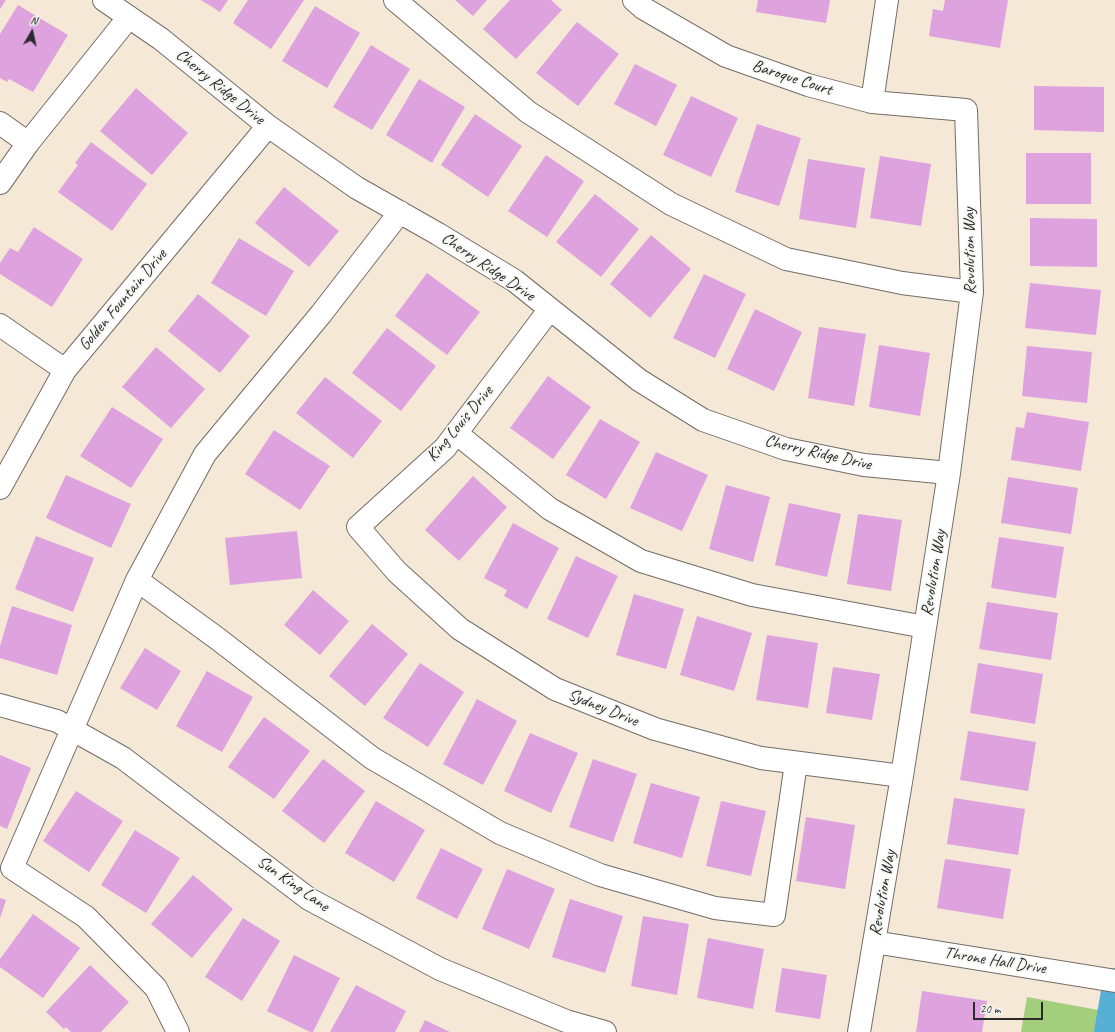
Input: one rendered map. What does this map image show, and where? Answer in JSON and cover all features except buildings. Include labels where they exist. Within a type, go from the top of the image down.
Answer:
[{"type":"street","name":"Cherry Ridge Drive","points":[[104,0],[161,39],[268,126],[357,188],[515,281],[639,380],[704,420],[786,449],[864,465],[949,473]]},
{"type":"street","points":[[395,0],[528,112],[670,204],[786,259],[902,283],[972,292]]},
{"type":"street","name":"Baroque Court","points":[[634,0],[643,8],[726,56],[808,85],[872,102],[966,110]]},
{"type":"street","points":[[872,102],[887,0]]},
{"type":"street","points":[[0,183],[28,143],[129,17]]},
{"type":"street","name":"Revolution Way","points":[[859,1032],[902,776],[949,473],[972,292],[966,110]]},
{"type":"street","points":[[0,123],[28,143]]},
{"type":"street","name":"Golden Fountain Drive","points":[[0,488],[65,370],[268,126]]},
{"type":"street","points":[[178,1032],[156,988],[86,917],[12,868],[137,580],[205,454],[321,314],[400,212]]},
{"type":"street","name":"King Louis Drive","points":[[358,527],[445,448],[550,310]]},
{"type":"street","points":[[0,325],[65,370]]},
{"type":"street","points":[[456,433],[550,508],[640,561],[752,595],[925,627]]},
{"type":"street","name":"Sydney Drive","points":[[358,527],[397,572],[460,630],[555,689],[654,729],[761,758],[902,776]]},
{"type":"street","points":[[137,580],[218,639],[372,758],[500,833],[600,875],[714,908],[774,915],[796,763]]},
{"type":"street","name":"Sun King Lane","points":[[0,705],[57,721],[123,758],[309,899],[440,969],[566,1021],[605,1032]]},
{"type":"street","name":"Throne Hall Drive","points":[[874,942],[1115,981]]},
{"type":"green space","points":[[1027,997],[1115,1013],[1115,1032],[1021,1032]]},
{"type":"waterway","points":[[1106,1032],[1115,980]]}]
